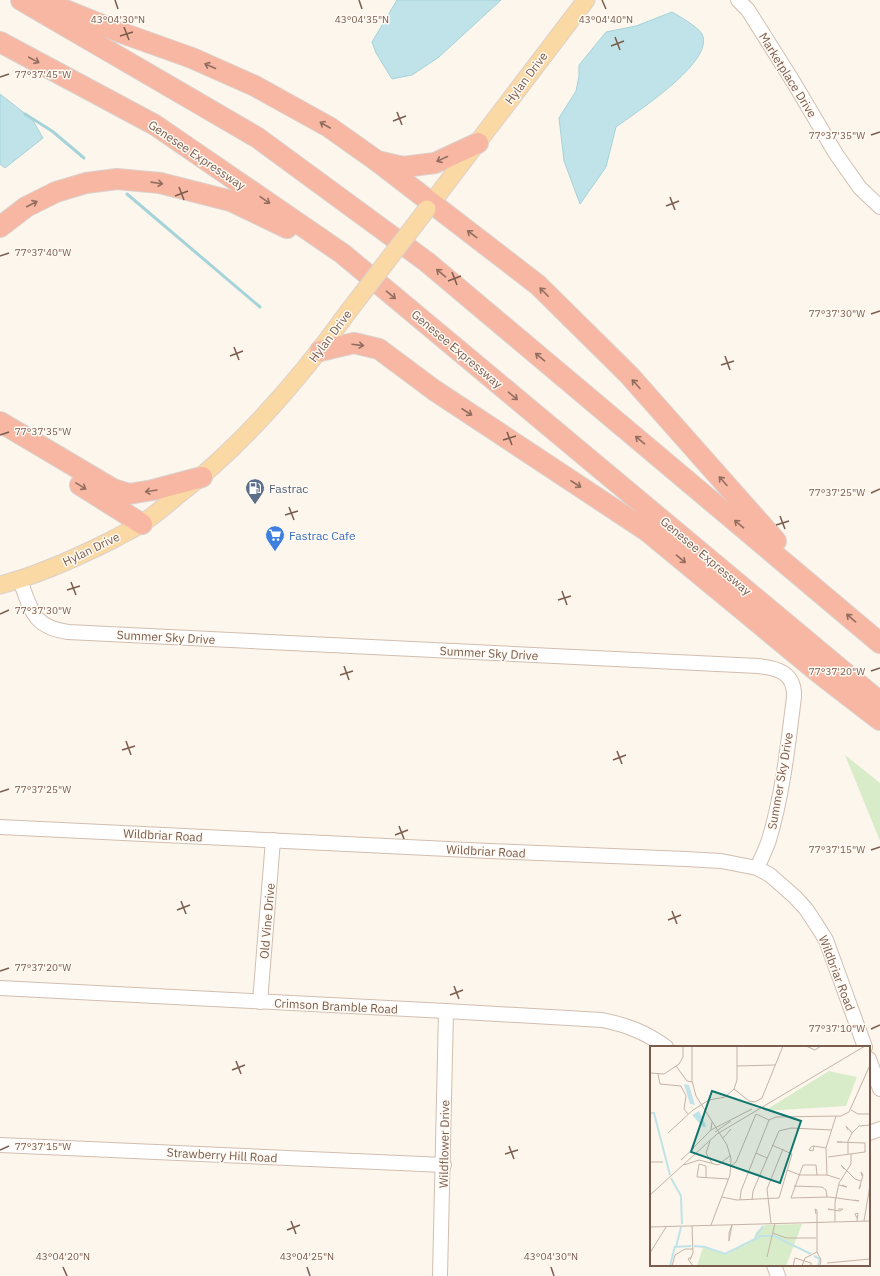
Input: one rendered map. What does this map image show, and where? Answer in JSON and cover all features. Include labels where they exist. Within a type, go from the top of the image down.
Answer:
[{"type":"highway","points":[[21,0],[258,138],[421,257],[880,643]]},
{"type":"highway","points":[[41,0],[122,33],[192,58],[255,86],[329,127],[377,161],[430,206],[538,285],[624,370],[823,594]]},
{"type":"highway","name":"Genesee Expressway","points":[[0,42],[155,125],[343,254],[880,702]]},
{"type":"highway","points":[[377,161],[403,167],[435,163],[478,143]]},
{"type":"highway","points":[[0,227],[26,207],[56,192],[86,182],[117,179],[160,182],[231,201],[343,254]]},
{"type":"highway","points":[[320,351],[354,344],[380,349],[434,390],[647,531],[819,673],[880,720]]},
{"type":"highway","points":[[0,422],[113,489],[129,494],[154,490],[202,477]]},
{"type":"highway","points":[[0,436],[142,524]]},
{"type":"main road","name":"Hylan Drive","points":[[0,585],[20,580],[84,554],[142,524],[202,477],[230,452],[320,351],[348,312],[586,0]]},
{"type":"street","name":"Marketplace Drive","points":[[738,0],[748,10],[836,154],[860,188],[880,207]]},
{"type":"street","name":"Summer Sky Drive","points":[[20,580],[32,611],[38,619],[45,626],[55,630],[68,632],[758,666],[776,669],[783,672],[791,681],[794,697],[782,786],[776,815],[768,841],[757,868]]},
{"type":"street","name":"Wildbriar Road","points":[[0,827],[686,859],[721,861],[757,868],[770,875],[795,897],[806,909],[826,940],[865,1046]]},
{"type":"street","name":"Old Vine Drive","points":[[260,1002],[273,840]]},
{"type":"street","name":"Crimson Bramble Road","points":[[0,988],[602,1020],[635,1029],[652,1037],[665,1046]]},
{"type":"street","name":"Wildflower Drive","points":[[440,1276],[444,1165],[446,1011]]},
{"type":"street","points":[[870,1062],[880,1089]]},
{"type":"street","points":[[870,1133],[880,1129]]},
{"type":"street","name":"Strawberry Hill Road","points":[[0,1145],[444,1165]]},
{"type":"street","points":[[774,1266],[778,1276]]},
{"type":"green space","points":[[845,755],[880,783],[880,841]]},
{"type":"water","points":[[397,0],[501,0],[439,57],[412,75],[392,79],[376,53],[372,42]]},
{"type":"water","points":[[672,12],[693,25],[702,34],[703,45],[697,58],[686,72],[655,99],[616,127],[606,167],[580,204],[564,161],[559,118],[576,91],[579,76],[579,65],[606,32],[636,26]]},
{"type":"water","points":[[0,94],[32,119],[43,138],[5,168],[0,164]]},
{"type":"waterway","points":[[25,114],[52,131],[84,158]]},
{"type":"waterway","points":[[127,194],[260,307]]},
{"type":"place","name":"Fastrac","points":[[255,505]]},
{"type":"place","name":"Fastrac Cafe","points":[[275,552]]}]
